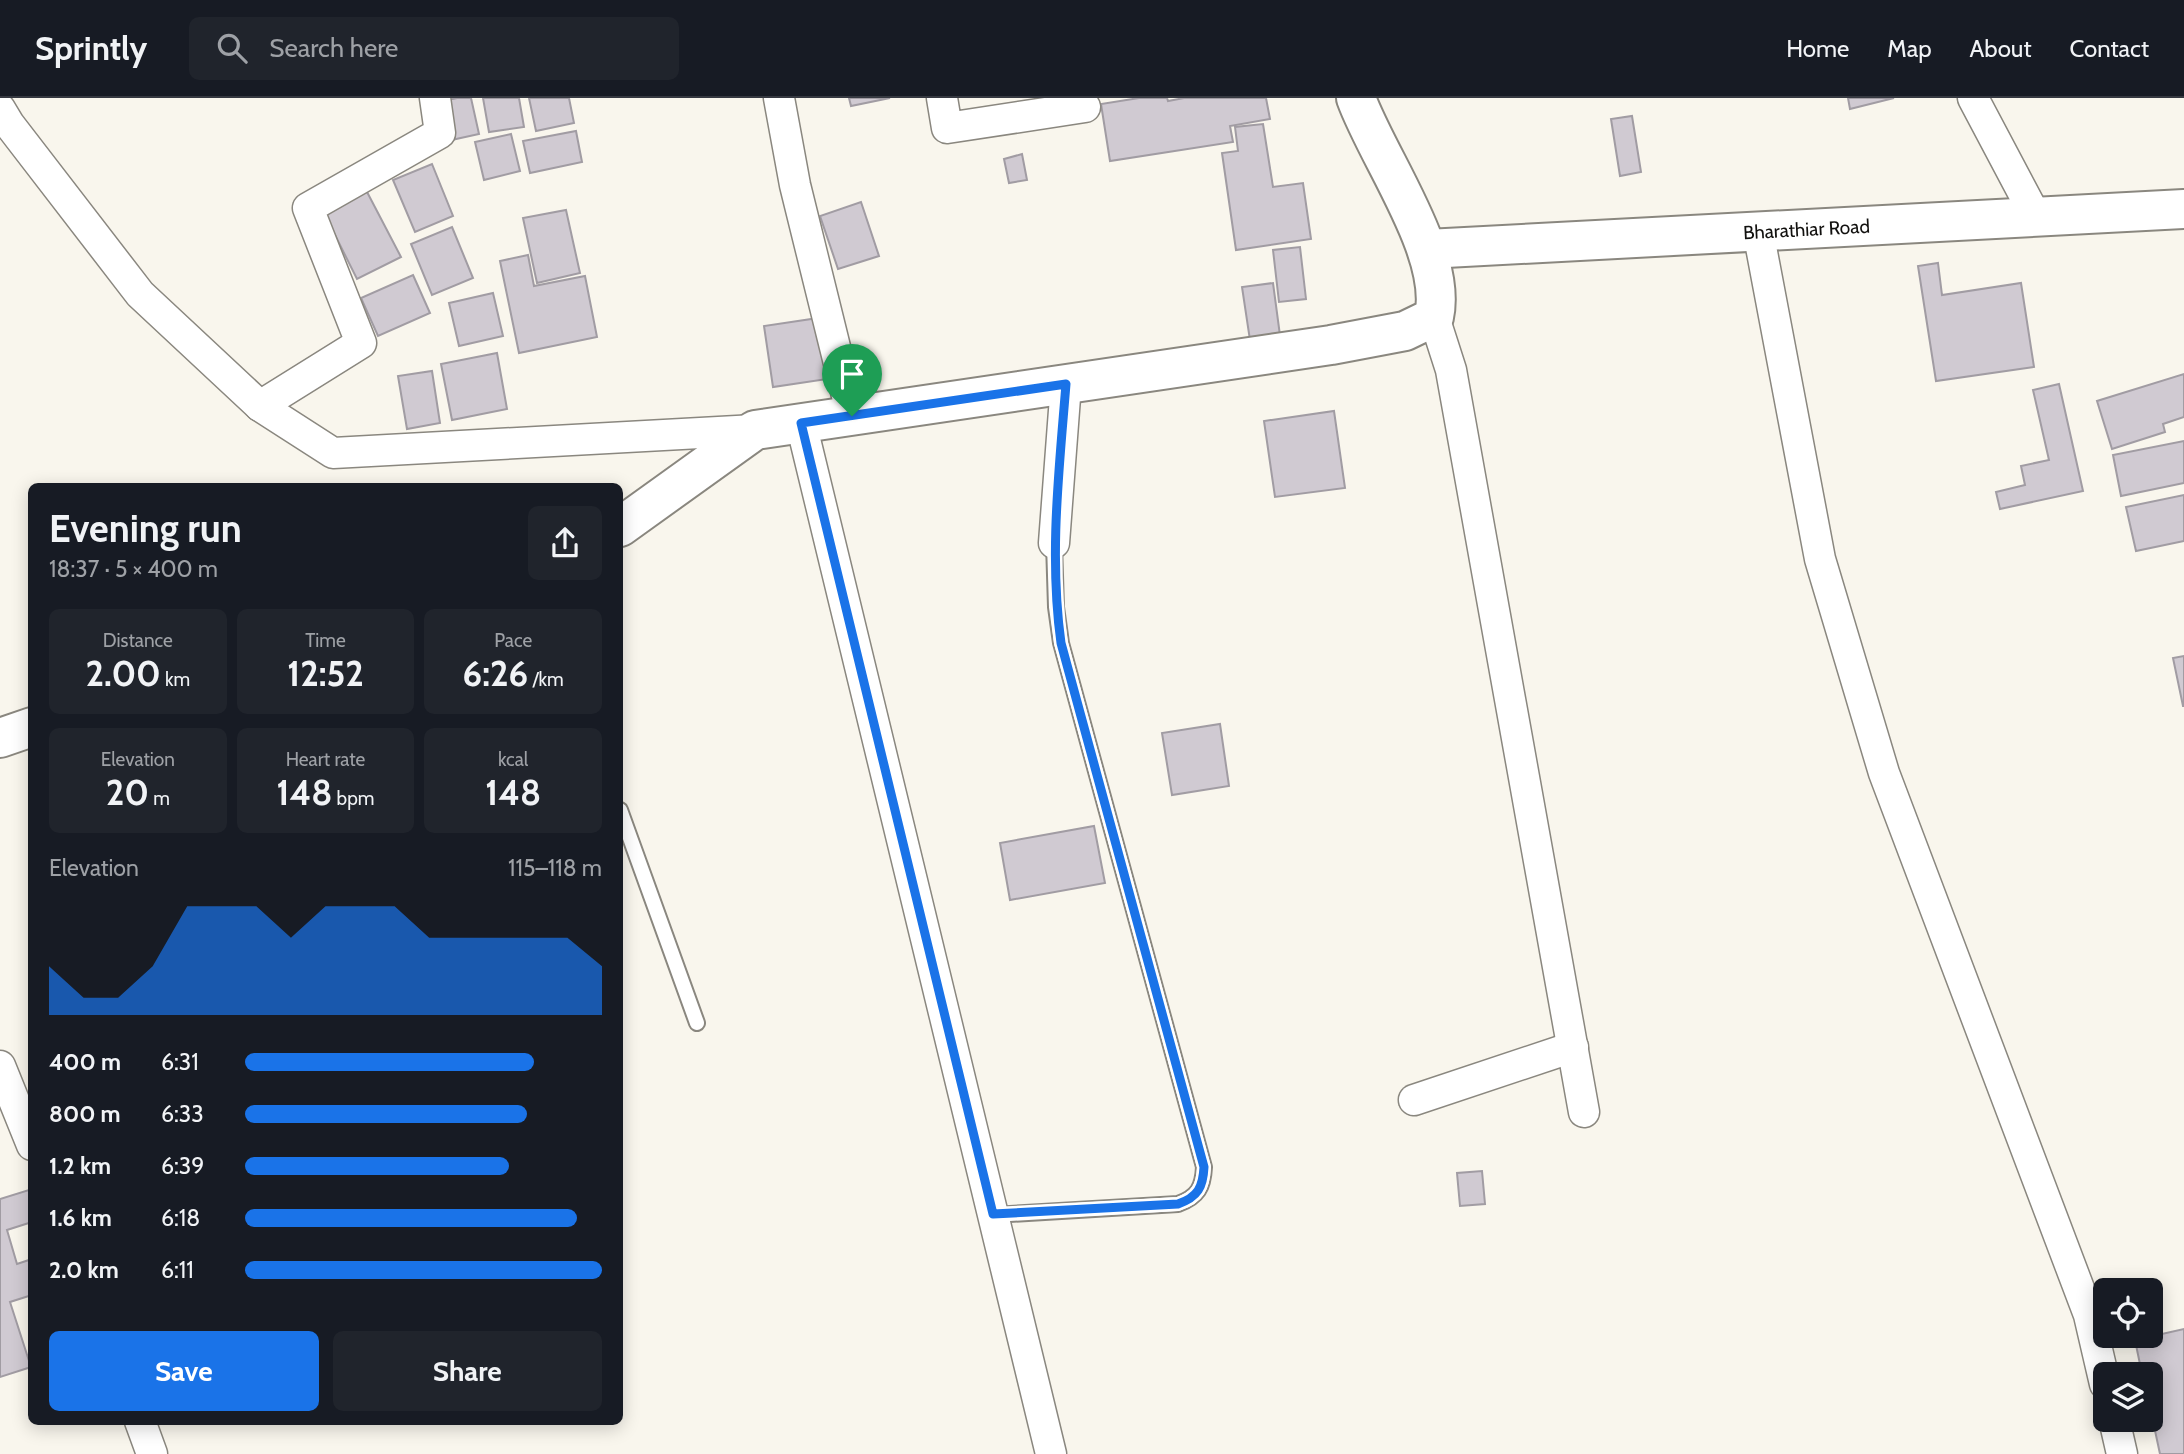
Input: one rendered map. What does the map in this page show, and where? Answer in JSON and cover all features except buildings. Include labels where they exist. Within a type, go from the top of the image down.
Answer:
[{"type":"street","points":[[260,406],[361,343],[308,208],[440,133],[435,98]]},
{"type":"street","points":[[779,98],[795,185],[852,416]]},
{"type":"street","points":[[942,98],[947,128],[1085,107]]},
{"type":"street","points":[[1356,98],[1427,249],[1437,302],[1434,317],[1451,370],[1584,1111]]},
{"type":"street","points":[[1973,98],[2036,217]]},
{"type":"street","points":[[0,108],[9,124],[140,294],[260,406],[333,453],[755,430],[1331,345],[1405,331],[1434,317]]},
{"type":"street","name":"Bharathiar Road","points":[[1427,249],[2036,217],[2182,216]]},
{"type":"street","points":[[1758,232],[1820,559],[1884,773],[2089,1315],[2100,1362]]},
{"type":"street","points":[[1054,543],[1066,384]]},
{"type":"street","points":[[801,423],[1051,1454]]},
{"type":"street","points":[[623,525],[755,430]]},
{"type":"street","points":[[0,738],[28,728]]},
{"type":"street","points":[[1414,1100],[1573,1047]]},
{"type":"street","points":[[0,1066],[28,1135]]},
{"type":"street","points":[[141,1425],[152,1454]]},
{"type":"street","points":[[2117,1432],[2122,1454]]},
{"type":"lane","points":[[993,1214],[1178,1204],[1199,1192],[1203,1180],[1204,1167],[1061,643],[1056,607],[1054,543]]},
{"type":"lane","points":[[623,818],[697,1023]]},
{"type":"route","points":[[1066,384],[1054,543],[1056,607],[1061,643],[1204,1167],[1199,1192],[1189,1200],[1178,1204],[993,1214],[801,423],[852,416],[1066,384]]}]
